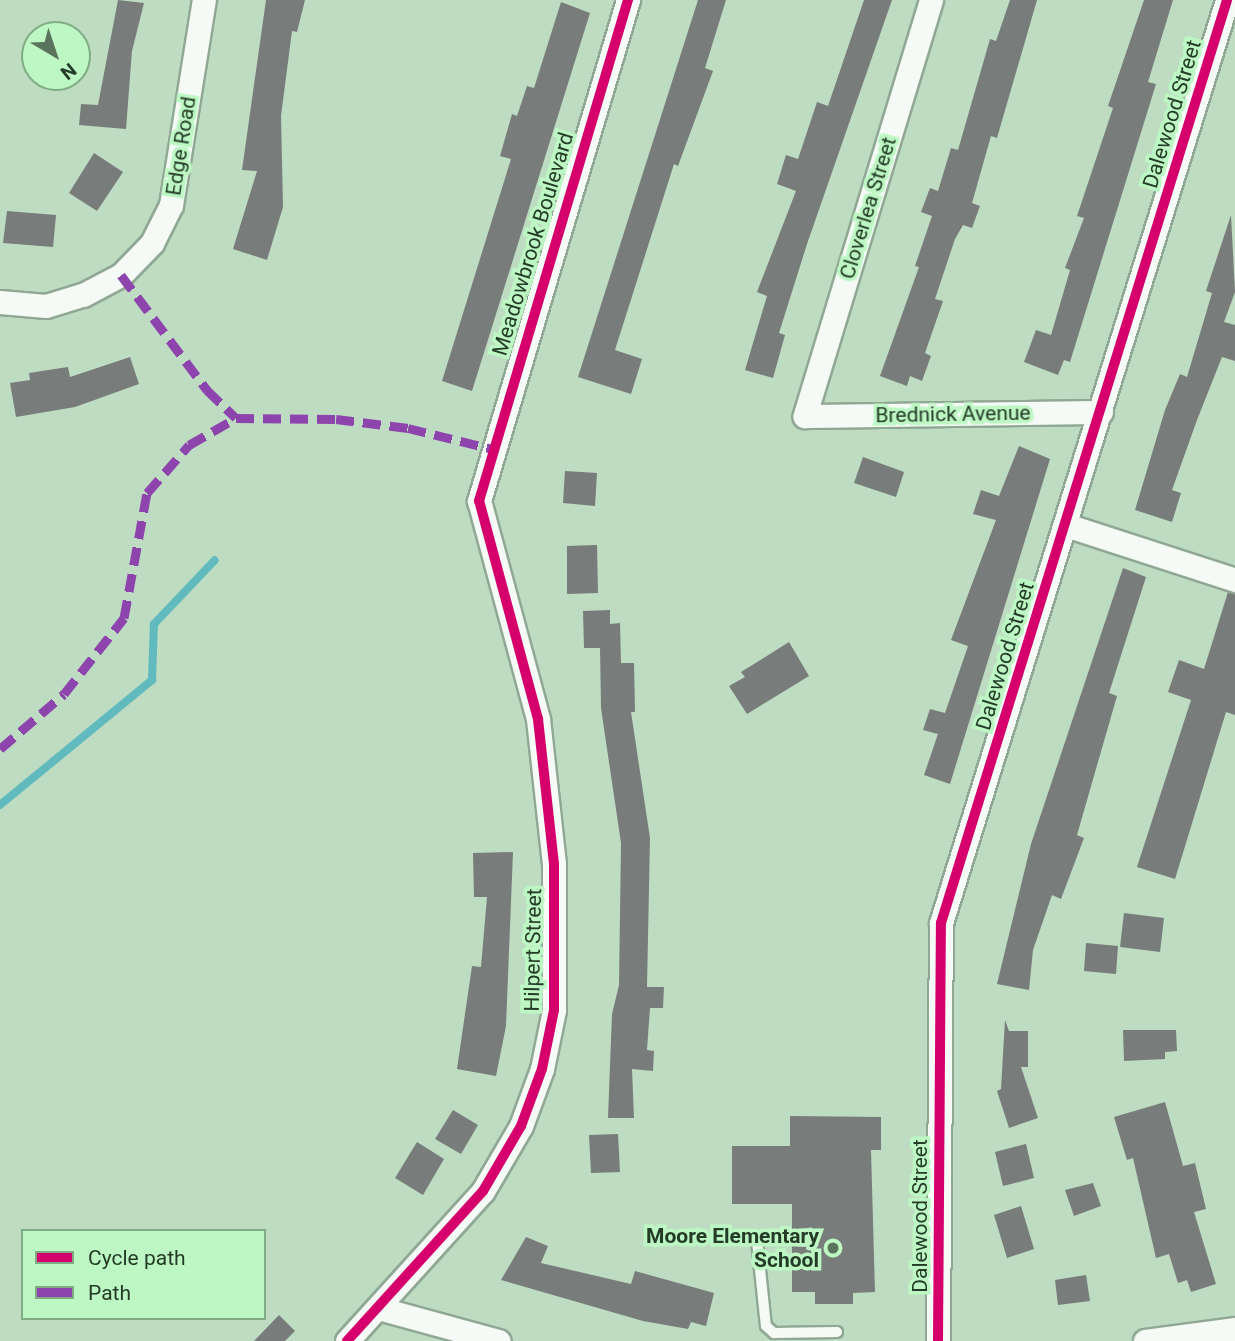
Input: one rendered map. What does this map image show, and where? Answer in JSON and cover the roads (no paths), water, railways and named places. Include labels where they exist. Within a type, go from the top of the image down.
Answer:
[{"type":"street","name":"Edge Road","points":[[0,302],[46,306],[83,295],[121,275],[152,243],[171,205],[204,0]]},
{"type":"street","name":"Meadowbrook Boulevard","points":[[479,501],[628,0]]},
{"type":"street","name":"Cloverlea Street","points":[[805,416],[931,0]]},
{"type":"street","name":"Dalewood Street","points":[[938,1341],[942,923],[1227,0]]},
{"type":"street","name":"Brednick Avenue","points":[[805,416],[1101,412]]},
{"type":"street","name":"Hilpert Street","points":[[347,1341],[483,1191],[521,1126],[542,1069],[554,1010],[554,864],[538,719],[479,501]]},
{"type":"street","points":[[1066,525],[1235,579]]},
{"type":"street","points":[[378,1308],[499,1341]]},
{"type":"street","points":[[1145,1341],[1235,1329]]},
{"type":"lane","points":[[757,1241],[766,1326],[774,1334],[801,1337],[837,1332]]},
{"type":"waterway","points":[[0,805],[152,680],[154,624],[215,560]]},
{"type":"place","name":"Moore Elementary School","points":[[833,1248]]}]
